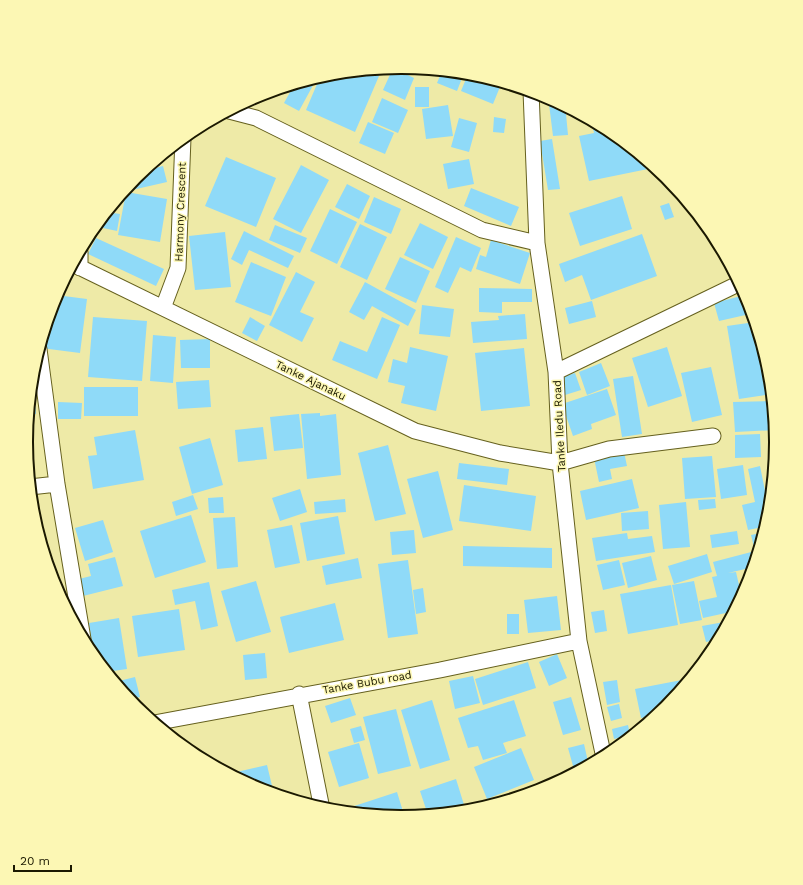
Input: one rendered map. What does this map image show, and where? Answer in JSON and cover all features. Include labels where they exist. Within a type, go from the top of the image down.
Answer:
[{"type":"street","name":"Tanke Iledu Road","points":[[531,98],[537,244],[556,372],[560,463],[579,641],[603,751]]},
{"type":"street","points":[[237,113],[256,118],[482,230],[537,244]]},
{"type":"street","name":"Harmony Crescent","points":[[163,308],[178,268],[183,146]]},
{"type":"street","name":"Tanke Ajanaku","points":[[78,266],[415,431],[500,453],[560,463]]},
{"type":"street","points":[[556,372],[735,286]]},
{"type":"street","points":[[41,366],[57,484],[80,624]]},
{"type":"street","points":[[560,463],[609,449],[713,436]]},
{"type":"street","points":[[36,486],[57,484]]},
{"type":"street","name":"Tanke Bubu road","points":[[161,722],[299,694],[440,670],[579,641]]},
{"type":"street","points":[[299,694],[321,802]]},
{"type":"building","points":[[390,74],[406,74],[414,78],[405,100],[383,90]]},
{"type":"building","points":[[379,76],[355,132],[306,110],[317,84],[353,77]]},
{"type":"building","points":[[440,76],[462,79],[457,91],[437,83]]},
{"type":"building","points":[[466,80],[500,88],[493,104],[461,91]]},
{"type":"building","points":[[313,85],[299,111],[284,103],[290,92]]},
{"type":"building","points":[[415,87],[429,87],[429,107],[415,107]]},
{"type":"building","points":[[382,98],[408,110],[398,133],[372,122]]},
{"type":"building","points":[[448,105],[453,136],[426,139],[422,109]]},
{"type":"building","points":[[549,105],[568,114],[566,114],[568,135],[553,136]]},
{"type":"building","points":[[494,117],[506,119],[504,133],[493,132]]},
{"type":"building","points":[[459,118],[477,123],[469,152],[451,147]]},
{"type":"building","points":[[368,122],[394,133],[385,154],[359,143]]},
{"type":"building","points":[[593,127],[626,150],[648,169],[589,181],[579,136],[594,133]]},
{"type":"building","points":[[552,139],[560,189],[548,190],[540,141]]},
{"type":"building","points":[[226,157],[276,178],[256,227],[205,206]]},
{"type":"building","points":[[469,159],[474,184],[448,189],[443,164]]},
{"type":"building","points":[[301,165],[329,180],[301,233],[273,219]]},
{"type":"building","points":[[163,166],[167,182],[134,190],[141,182],[156,168]]},
{"type":"building","points":[[347,184],[370,196],[359,219],[335,207]]},
{"type":"building","points":[[471,188],[519,207],[511,226],[464,206]]},
{"type":"building","points":[[131,193],[167,199],[160,242],[118,235],[125,199]]},
{"type":"building","points":[[622,196],[632,229],[580,246],[569,213]]},
{"type":"building","points":[[374,197],[401,209],[391,234],[364,222]]},
{"type":"building","points":[[669,203],[674,217],[665,220],[660,206]]},
{"type":"building","points":[[330,209],[357,222],[337,264],[310,251]]},
{"type":"building","points":[[113,213],[120,214],[117,231],[103,228]]},
{"type":"building","points":[[420,223],[448,237],[433,269],[404,255]]},
{"type":"building","points":[[360,224],[387,237],[367,280],[340,267]]},
{"type":"building","points":[[275,225],[307,238],[300,253],[269,240]]},
{"type":"building","points":[[244,231],[294,256],[288,268],[249,250],[242,265],[231,259]]},
{"type":"building","points":[[225,232],[231,287],[195,290],[189,236]]},
{"type":"building","points":[[642,234],[657,276],[591,300],[582,275],[565,282],[559,264]]},
{"type":"building","points":[[456,237],[481,248],[471,272],[460,267],[448,293],[435,287]]},
{"type":"building","points":[[96,238],[164,269],[156,286],[88,254]]},
{"type":"building","points":[[491,240],[530,253],[520,284],[476,269],[480,255],[486,257]]},
{"type":"building","points":[[400,257],[430,271],[416,303],[385,289]]},
{"type":"building","points":[[251,262],[286,277],[271,316],[235,302]]},
{"type":"building","points":[[296,272],[315,282],[300,312],[314,318],[302,342],[269,325]]},
{"type":"building","points":[[365,282],[416,310],[408,326],[372,306],[364,320],[349,312]]},
{"type":"building","points":[[479,288],[532,289],[532,302],[502,302],[502,313],[479,312]]},
{"type":"building","points":[[63,296],[87,299],[80,353],[46,349]]},
{"type":"building","points":[[740,296],[747,315],[719,321],[714,303]]},
{"type":"building","points":[[592,301],[596,317],[569,324],[565,308]]},
{"type":"building","points":[[422,305],[454,309],[450,337],[419,334]]},
{"type":"building","points":[[525,314],[527,339],[473,343],[471,322],[499,320],[498,316]]},
{"type":"building","points":[[93,317],[147,321],[142,381],[88,377]]},
{"type":"building","points":[[250,317],[265,326],[257,341],[242,333]]},
{"type":"building","points":[[382,317],[400,325],[377,379],[332,360],[340,341],[367,352]]},
{"type":"building","points":[[750,323],[763,371],[767,395],[739,399],[727,326]]},
{"type":"building","points":[[153,335],[176,337],[173,383],[150,381]]},
{"type":"building","points":[[210,339],[210,368],[181,368],[180,340]]},
{"type":"building","points":[[410,347],[448,356],[436,411],[401,403],[405,386],[388,382],[393,359],[407,363]]},
{"type":"building","points":[[667,347],[682,396],[648,407],[632,358]]},
{"type":"building","points":[[524,348],[530,406],[481,411],[475,353]]},
{"type":"building","points":[[601,363],[610,386],[587,395],[579,372]]},
{"type":"building","points":[[711,367],[722,415],[692,422],[681,373]]},
{"type":"building","points":[[575,373],[581,390],[565,395],[559,378]]},
{"type":"building","points":[[633,376],[642,434],[622,437],[613,379]]},
{"type":"building","points":[[209,380],[211,407],[178,409],[176,382]]},
{"type":"building","points":[[84,387],[138,387],[138,416],[84,416]]},
{"type":"building","points":[[607,389],[616,415],[591,424],[592,429],[573,436],[562,404]]},
{"type":"building","points":[[768,401],[770,430],[735,432],[733,402]]},
{"type":"building","points":[[58,402],[82,403],[81,419],[58,419]]},
{"type":"building","points":[[320,413],[320,416],[336,414],[341,475],[307,479],[301,414]]},
{"type":"building","points":[[299,414],[303,448],[274,451],[270,417]]},
{"type":"building","points":[[263,427],[267,459],[238,462],[235,430]]},
{"type":"building","points":[[135,430],[144,480],[93,489],[88,456],[97,455],[94,437]]},
{"type":"building","points":[[760,434],[761,457],[735,458],[735,435]]},
{"type":"building","points":[[210,438],[223,485],[192,494],[179,447]]},
{"type":"building","points":[[388,445],[406,514],[375,521],[358,453]]},
{"type":"building","points":[[624,452],[627,466],[610,469],[612,479],[599,482],[594,458]]},
{"type":"building","points":[[712,456],[716,497],[685,499],[682,458]]},
{"type":"building","points":[[459,463],[509,469],[507,485],[457,479]]},
{"type":"building","points":[[743,465],[747,495],[721,499],[717,469]]},
{"type":"building","points":[[760,466],[766,496],[760,528],[748,530],[742,505],[755,502],[748,469]]},
{"type":"building","points":[[438,471],[453,530],[423,538],[407,479]]},
{"type":"building","points":[[632,479],[639,508],[586,520],[580,491]]},
{"type":"building","points":[[464,485],[536,496],[531,531],[459,521]]},
{"type":"building","points":[[300,489],[307,512],[280,521],[272,498]]},
{"type":"building","points":[[193,495],[198,509],[176,516],[172,502]]},
{"type":"building","points":[[223,497],[224,513],[209,513],[208,498]]},
{"type":"building","points":[[345,499],[346,512],[315,514],[314,502]]},
{"type":"building","points":[[715,499],[716,508],[699,510],[698,500]]},
{"type":"building","points":[[686,502],[690,547],[663,549],[659,505]]},
{"type":"building","points":[[648,511],[649,529],[622,531],[621,513]]},
{"type":"building","points":[[191,515],[206,562],[155,578],[140,531]]},
{"type":"building","points":[[338,516],[345,554],[307,561],[300,523]]},
{"type":"building","points":[[235,517],[238,567],[217,569],[213,518]]},
{"type":"building","points":[[103,520],[113,552],[85,561],[75,528]]},
{"type":"building","points":[[292,525],[300,563],[275,568],[267,530]]},
{"type":"building","points":[[414,530],[416,553],[392,555],[390,532]]},
{"type":"building","points":[[737,531],[739,544],[712,548],[710,535]]},
{"type":"building","points":[[627,533],[628,539],[652,536],[655,552],[596,561],[592,538]]},
{"type":"building","points":[[758,533],[754,547],[751,535]]},
{"type":"building","points":[[463,546],[552,548],[552,568],[463,566]]},
{"type":"building","points":[[753,552],[747,569],[728,573],[736,572],[740,589],[728,612],[703,618],[699,601],[717,597],[712,577],[717,576],[713,562]]},
{"type":"building","points":[[707,554],[712,572],[674,584],[668,566]]},
{"type":"building","points":[[651,556],[657,580],[628,588],[622,563]]},
{"type":"building","points":[[115,557],[123,586],[83,596],[79,579],[91,576],[88,564]]},
{"type":"building","points":[[358,558],[362,578],[326,585],[322,566]]},
{"type":"building","points":[[408,560],[418,634],[388,638],[378,564]]},
{"type":"building","points":[[619,560],[625,585],[603,590],[597,565]]},
{"type":"building","points":[[256,581],[271,632],[236,642],[221,591]]},
{"type":"building","points":[[694,581],[702,620],[680,624],[672,585]]},
{"type":"building","points":[[209,582],[218,626],[201,630],[195,601],[175,605],[172,590]]},
{"type":"building","points":[[671,585],[678,625],[628,634],[620,594]]},
{"type":"building","points":[[423,588],[426,612],[416,614],[413,590]]},
{"type":"building","points":[[557,596],[561,630],[528,633],[524,600]]},
{"type":"building","points":[[335,603],[344,640],[289,653],[280,617]]},
{"type":"building","points":[[179,609],[185,650],[138,657],[132,616]]},
{"type":"building","points":[[604,610],[607,631],[595,633],[591,612]]},
{"type":"building","points":[[507,614],[519,614],[519,634],[507,634]]},
{"type":"building","points":[[119,618],[127,669],[112,671],[109,667],[92,642],[89,623]]},
{"type":"building","points":[[723,622],[712,641],[706,642],[702,626]]},
{"type":"building","points":[[265,653],[267,678],[245,680],[243,655]]},
{"type":"building","points":[[557,654],[567,678],[549,686],[539,662]]},
{"type":"building","points":[[528,662],[536,688],[483,705],[475,679]]},
{"type":"building","points":[[473,676],[480,703],[455,709],[449,681]]},
{"type":"building","points":[[135,677],[140,697],[136,698],[120,681]]},
{"type":"building","points":[[617,680],[620,702],[607,705],[603,682]]},
{"type":"building","points":[[683,680],[647,717],[641,718],[635,689]]},
{"type":"building","points":[[571,697],[581,730],[563,735],[553,702]]},
{"type":"building","points":[[350,698],[356,715],[331,723],[325,706]]},
{"type":"building","points":[[432,700],[450,760],[420,769],[401,710]]},
{"type":"building","points":[[514,700],[526,736],[503,743],[507,753],[483,760],[478,746],[468,748],[458,718]]},
{"type":"building","points":[[619,704],[622,718],[611,721],[607,707]]},
{"type":"building","points":[[396,709],[411,766],[378,774],[363,717]]},
{"type":"building","points":[[628,725],[629,732],[624,737],[614,739],[612,729]]},
{"type":"building","points":[[361,726],[365,740],[354,743],[350,729]]},
{"type":"building","points":[[359,743],[369,778],[339,787],[328,752]]},
{"type":"building","points":[[584,744],[588,761],[574,768],[568,748]]},
{"type":"building","points":[[521,748],[534,780],[487,799],[474,767]]},
{"type":"building","points":[[267,765],[272,787],[260,783],[237,772]]},
{"type":"building","points":[[456,779],[464,806],[426,810],[420,791]]},
{"type":"building","points":[[397,792],[403,811],[377,810],[350,807]]}]
